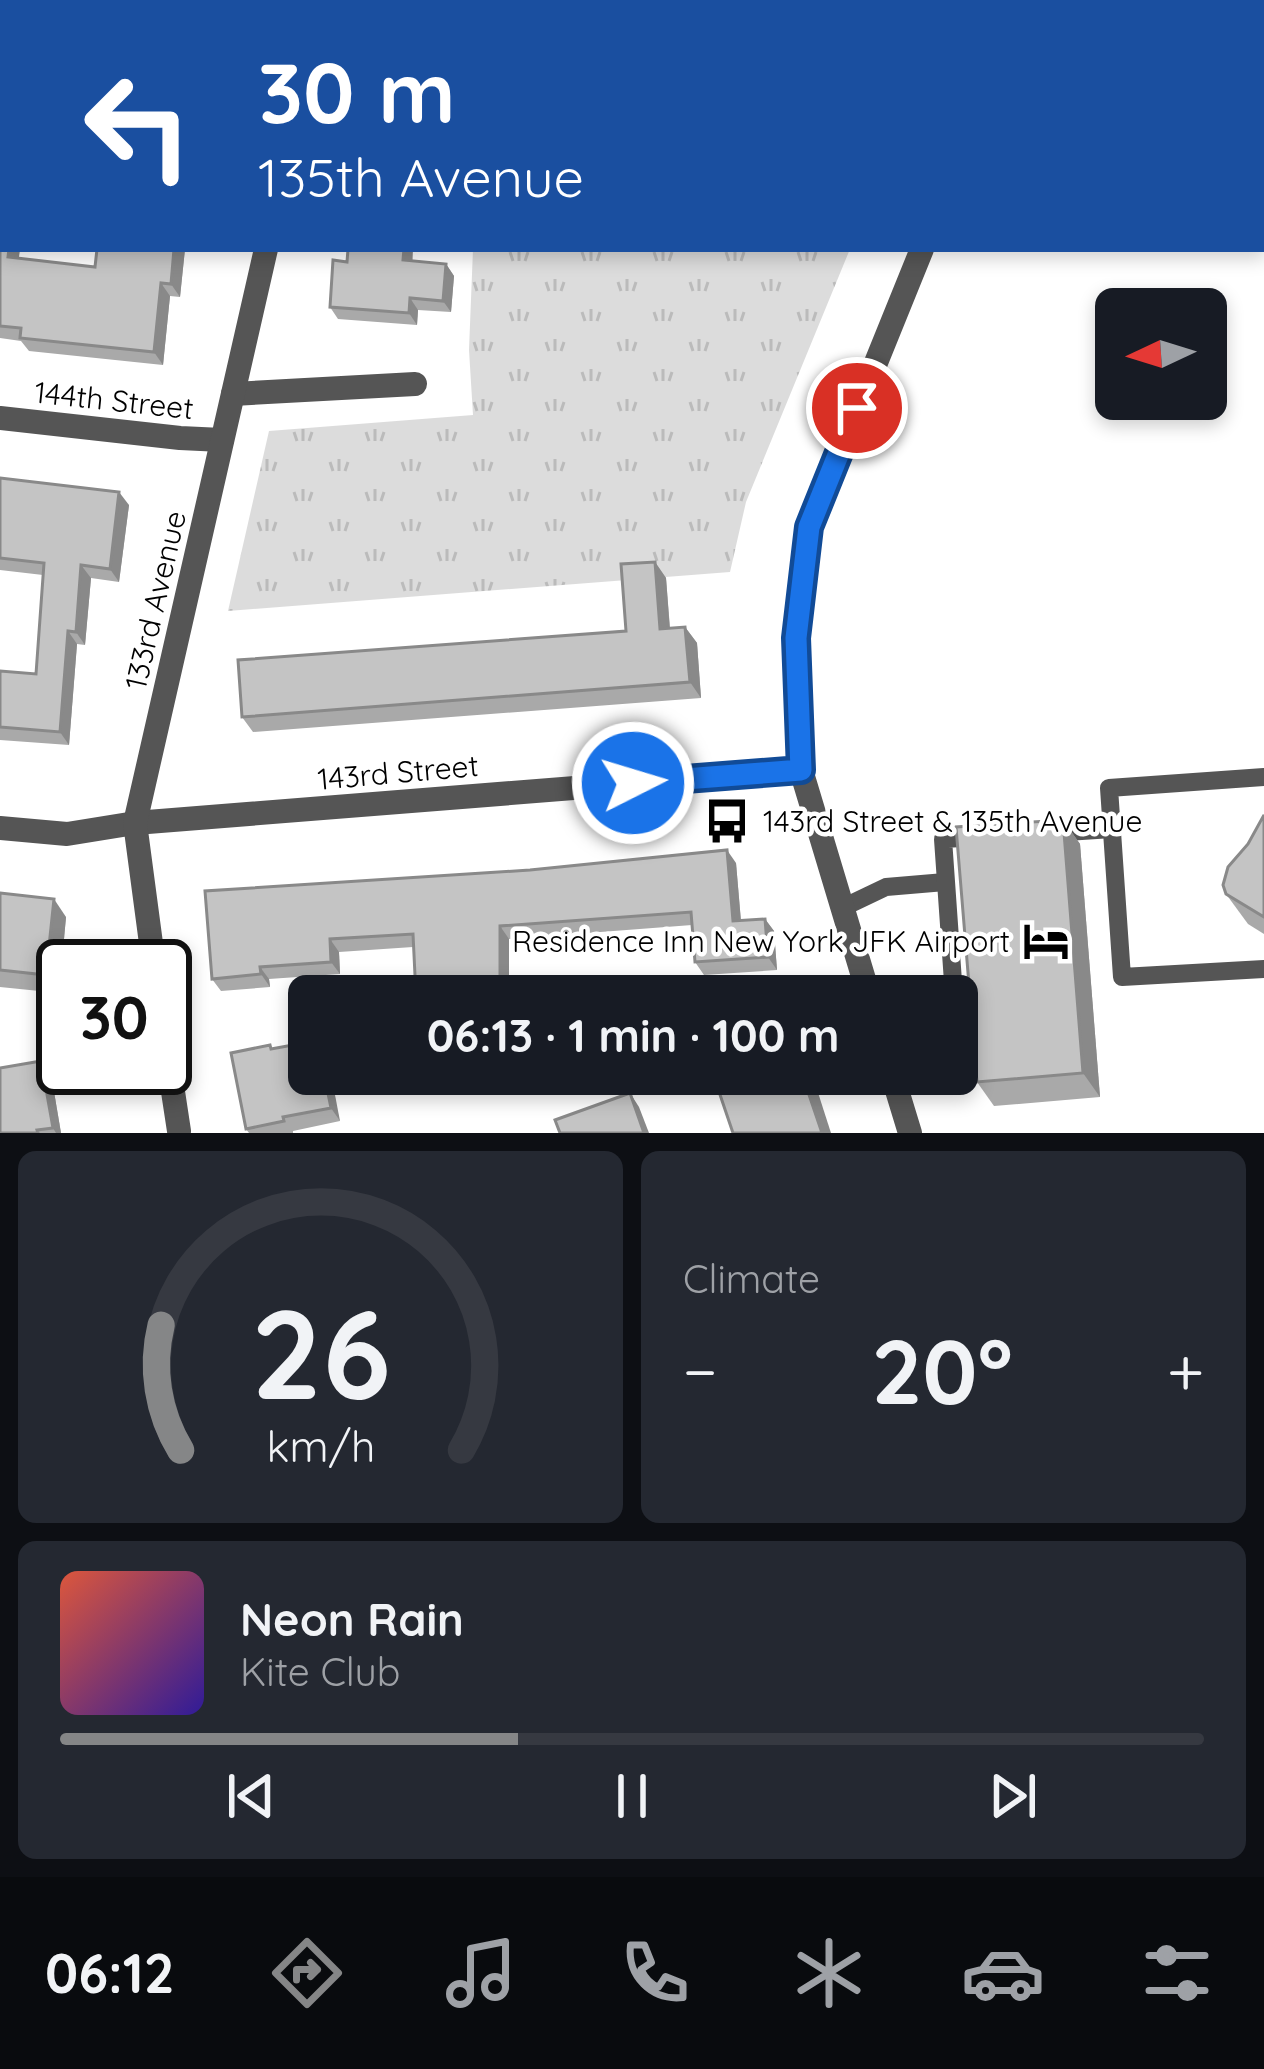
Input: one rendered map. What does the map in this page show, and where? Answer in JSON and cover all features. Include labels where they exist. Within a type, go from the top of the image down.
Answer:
[{"type":"street","name":"133rd Avenue","points":[[150,939],[135,823],[265,252]]},
{"type":"street","points":[[863,975],[801,770],[796,638],[809,527],[921,252]]},
{"type":"street","name":"144th Street","points":[[233,394],[415,384]]},
{"type":"street","name":"144th Street","points":[[0,418],[223,440]]},
{"type":"street","name":"143rd Street","points":[[0,828],[67,834],[135,823],[801,770]]},
{"type":"street","points":[[174,1095],[179,1131]]},
{"type":"street","points":[[898,1095],[910,1133]]},
{"type":"lane","points":[[1264,777],[1108,788],[1122,977],[1264,969]]},
{"type":"lane","points":[[1028,834],[1112,830]]},
{"type":"lane","points":[[952,975],[943,839],[1006,835]]},
{"type":"lane","points":[[842,908],[886,887],[945,882]]},
{"type":"green space","points":[[473,252],[849,252],[746,502],[730,572],[228,611],[269,431],[473,415],[469,350]]},
{"type":"building","points":[[0,252],[9,252],[8,257],[95,267],[97,252],[174,252],[171,284],[161,283],[154,352],[20,338],[21,328],[0,326]]},
{"type":"building","points":[[348,252],[404,252],[403,260],[446,264],[443,301],[410,298],[409,313],[330,307],[333,260],[347,262]]},
{"type":"building","points":[[0,478],[119,492],[110,569],[81,565],[76,632],[68,631],[60,732],[0,727],[0,671],[36,674],[44,563],[0,558]]},
{"type":"building","points":[[655,562],[660,629],[685,627],[690,682],[242,717],[238,660],[626,631],[621,564]]},
{"type":"building","points":[[1264,815],[1264,917],[1226,894],[1223,885],[1228,867]]},
{"type":"building","points":[[1063,820],[1083,1073],[978,1082],[978,975],[968,975],[956,827]]},
{"type":"building","points":[[727,850],[733,921],[765,919],[768,957],[695,962],[691,912],[500,926],[500,975],[415,975],[413,934],[330,939],[331,962],[260,967],[261,974],[212,979],[205,891],[530,870]]},
{"type":"building","points":[[0,893],[54,899],[50,939],[36,939],[36,974],[0,970]]},
{"type":"building","points":[[270,1045],[271,1049],[288,1046],[288,1095],[328,1095],[331,1108],[246,1129],[231,1053]]},
{"type":"building","points":[[36,1062],[36,1095],[47,1095],[53,1128],[0,1133],[0,1068]]},
{"type":"building","points":[[631,1095],[644,1133],[560,1133],[555,1120]]},
{"type":"building","points":[[720,1095],[809,1095],[822,1133],[733,1133]]},
{"type":"place","name":"143rd Street & 135th Avenue","points":[[727,821]]},
{"type":"place","name":"Residence Inn New York JFK Airport","points":[[1046,941]]},
{"type":"route","points":[[633,783],[801,770],[796,638],[809,527],[857,408]]}]
